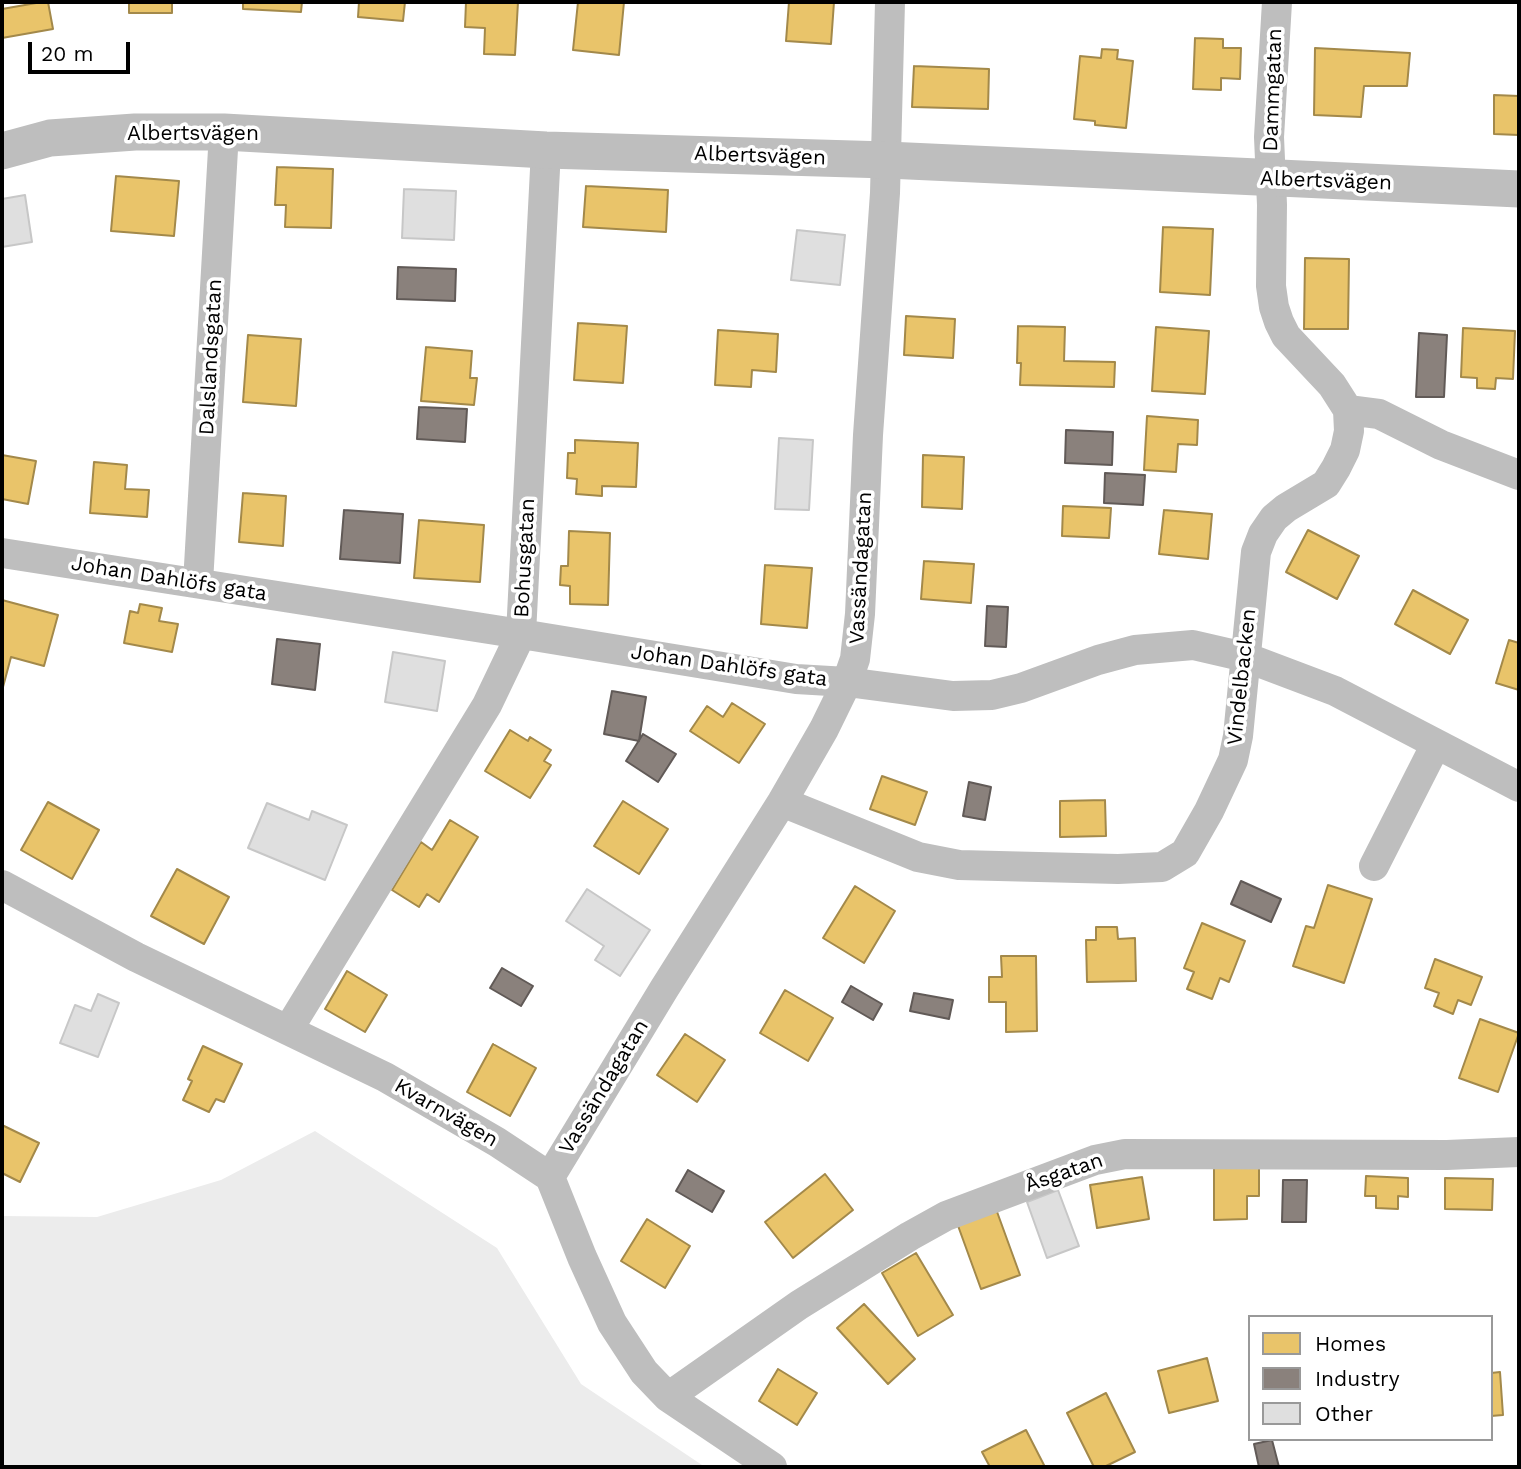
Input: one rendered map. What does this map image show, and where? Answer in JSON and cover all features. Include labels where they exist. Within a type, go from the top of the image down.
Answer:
[{"type":"street","name":"Vassändagatan","points":[[550,1177],[782,802],[848,682],[855,659],[860,614],[868,435],[887,160],[890,2]]},
{"type":"street","name":"Dammgatan","points":[[1270,178],[1269,137],[1277,2]]},
{"type":"street","name":"Albertsvägen","points":[[2,151],[50,138],[135,132],[224,132],[545,150],[887,160],[1519,189]]},
{"type":"street","name":"Dalslandsgatan","points":[[198,583],[224,132]]},
{"type":"street","name":"Bohusgatan","points":[[288,1030],[487,705],[521,634],[545,150]]},
{"type":"street","points":[[1270,178],[1271,286],[1276,314],[1286,336],[1332,384],[1348,410],[1379,414],[1441,445],[1519,475]]},
{"type":"street","name":"Vindelbacken","points":[[782,802],[918,857],[959,865],[1118,869],[1162,867],[1185,853],[1233,760],[1238,736],[1256,552],[1263,534],[1274,519],[1286,508],[1326,484],[1345,450],[1349,431],[1348,410]]},
{"type":"street","name":"Johan Dahlöfs gata","points":[[2,553],[796,679],[848,682],[953,696],[992,695],[1021,688],[1098,660],[1135,650],[1194,645],[1245,657],[1335,691],[1519,788]]},
{"type":"street","points":[[1374,866],[1436,744]]},
{"type":"street","name":"Kvarnvägen","points":[[4,891],[385,1077],[497,1142],[550,1177]]},
{"type":"street","name":"Åsgatan","points":[[668,1397],[799,1305],[946,1216],[1095,1160],[1125,1154],[1447,1155],[1519,1152]]},
{"type":"street","points":[[550,1177],[612,1323],[644,1372],[668,1397],[772,1467]]},
{"type":"shaded area","points":[[315,1131],[497,1248],[581,1384],[705,1467],[2,1467],[2,1216],[97,1217],[221,1180]]},
{"type":"building: Homes","points":[[48,2],[53,29],[2,38],[2,9]]},
{"type":"building: Homes","points":[[129,2],[172,2],[172,13],[129,13]]},
{"type":"building: Homes","points":[[243,2],[302,2],[301,12],[243,9]]},
{"type":"building: Homes","points":[[359,2],[405,2],[403,21],[358,17]]},
{"type":"building: Homes","points":[[466,2],[518,2],[515,55],[484,54],[485,28],[465,27]]},
{"type":"building: Homes","points":[[578,2],[624,2],[619,55],[573,50]]},
{"type":"building: Homes","points":[[789,2],[834,2],[831,44],[786,41]]},
{"type":"building: Homes","points":[[1195,38],[1223,39],[1223,48],[1241,48],[1240,79],[1221,78],[1221,90],[1193,89]]},
{"type":"building: Homes","points":[[1315,48],[1410,53],[1407,86],[1364,86],[1361,117],[1314,115]]},
{"type":"building: Homes","points":[[1102,49],[1118,50],[1117,59],[1133,61],[1126,128],[1095,125],[1095,121],[1074,119],[1080,56],[1101,58]]},
{"type":"building: Homes","points":[[914,66],[989,69],[988,109],[912,107]]},
{"type":"building: Homes","points":[[1494,95],[1519,96],[1519,135],[1494,134]]},
{"type":"building: Homes","points":[[277,167],[333,169],[331,228],[285,227],[286,205],[275,205]]},
{"type":"building: Homes","points":[[116,176],[179,181],[174,236],[111,231]]},
{"type":"building: Homes","points":[[586,186],[668,190],[666,232],[583,227]]},
{"type":"building: Homes","points":[[1163,227],[1213,229],[1210,295],[1160,292]]},
{"type":"building: Homes","points":[[1305,258],[1349,259],[1348,329],[1304,329]]},
{"type":"building: Homes","points":[[906,316],[955,319],[953,358],[904,355]]},
{"type":"building: Homes","points":[[578,323],[627,326],[623,383],[574,380]]},
{"type":"building: Homes","points":[[1018,326],[1065,327],[1064,361],[1115,362],[1114,387],[1020,385],[1021,363],[1017,363]]},
{"type":"building: Homes","points":[[1156,327],[1209,331],[1205,394],[1152,391]]},
{"type":"building: Homes","points":[[1463,328],[1515,331],[1513,379],[1496,378],[1495,389],[1477,388],[1477,378],[1461,377]]},
{"type":"building: Homes","points":[[718,330],[778,334],[776,372],[752,370],[751,387],[715,385]]},
{"type":"building: Homes","points":[[248,335],[301,339],[296,406],[243,402]]},
{"type":"building: Homes","points":[[426,347],[472,351],[470,378],[477,378],[474,405],[421,401]]},
{"type":"building: Homes","points":[[1147,416],[1198,420],[1197,445],[1178,444],[1176,472],[1144,470]]},
{"type":"building: Homes","points":[[575,440],[638,443],[636,487],[602,486],[602,496],[576,494],[577,479],[567,478],[568,453],[575,453]]},
{"type":"building: Homes","points":[[2,455],[36,461],[28,504],[2,499]]},
{"type":"building: Homes","points":[[923,455],[964,457],[962,509],[922,507]]},
{"type":"building: Homes","points":[[94,462],[127,465],[125,489],[149,490],[147,517],[90,513]]},
{"type":"building: Homes","points":[[243,493],[286,496],[283,546],[239,542]]},
{"type":"building: Homes","points":[[1063,506],[1111,508],[1109,538],[1062,536]]},
{"type":"building: Homes","points":[[1164,510],[1212,514],[1208,559],[1159,554]]},
{"type":"building: Homes","points":[[419,520],[484,525],[480,582],[414,578]]},
{"type":"building: Homes","points":[[1308,530],[1359,556],[1337,599],[1286,572]]},
{"type":"building: Homes","points":[[569,531],[610,533],[608,605],[570,604],[570,586],[560,585],[561,566],[568,566]]},
{"type":"building: Homes","points":[[924,561],[974,564],[971,603],[921,599]]},
{"type":"building: Homes","points":[[765,565],[812,568],[807,628],[761,624]]},
{"type":"building: Homes","points":[[1413,590],[1468,620],[1450,654],[1395,624]]},
{"type":"building: Homes","points":[[2,600],[58,615],[44,666],[11,657],[3,687]]},
{"type":"building: Homes","points":[[140,604],[162,608],[159,621],[178,624],[172,652],[124,643],[130,611],[138,613]]},
{"type":"building: Homes","points":[[1509,640],[1519,643],[1519,690],[1496,683]]},
{"type":"building: Homes","points":[[732,703],[765,724],[739,763],[690,731],[707,706],[723,717]]},
{"type":"building: Homes","points":[[510,730],[528,741],[530,737],[551,750],[544,761],[551,765],[530,798],[485,771]]},
{"type":"building: Homes","points":[[882,776],[927,792],[915,825],[870,809]]},
{"type":"building: Homes","points":[[1105,800],[1106,836],[1060,837],[1060,801]]},
{"type":"building: Homes","points":[[623,801],[668,829],[639,874],[594,846]]},
{"type":"building: Homes","points":[[48,802],[99,830],[72,879],[21,850]]},
{"type":"building: Homes","points":[[450,820],[478,837],[439,902],[427,894],[419,907],[392,890],[421,842],[432,850]]},
{"type":"building: Homes","points":[[177,869],[229,897],[204,944],[151,916]]},
{"type":"building: Homes","points":[[1328,885],[1372,899],[1344,983],[1293,966],[1306,926],[1314,928]]},
{"type":"building: Homes","points":[[855,886],[895,911],[864,963],[823,938]]},
{"type":"building: Homes","points":[[1202,923],[1245,941],[1229,982],[1220,978],[1212,999],[1187,989],[1194,972],[1184,968]]},
{"type":"building: Homes","points":[[1096,927],[1117,927],[1118,939],[1135,938],[1136,981],[1087,982],[1086,940],[1096,940]]},
{"type":"building: Homes","points":[[1001,956],[1036,956],[1037,1031],[1006,1032],[1006,1002],[989,1002],[989,977],[1002,977]]},
{"type":"building: Homes","points":[[1435,959],[1482,977],[1471,1005],[1458,1000],[1453,1014],[1434,1006],[1439,993],[1425,988]]},
{"type":"building: Homes","points":[[347,971],[387,995],[365,1032],[325,1009]]},
{"type":"building: Homes","points":[[785,990],[833,1018],[808,1061],[760,1033]]},
{"type":"building: Homes","points":[[1480,1019],[1519,1033],[1498,1092],[1459,1078]]},
{"type":"building: Homes","points":[[685,1034],[725,1060],[697,1102],[657,1075]]},
{"type":"building: Homes","points":[[493,1044],[536,1068],[510,1116],[467,1092]]},
{"type":"building: Homes","points":[[203,1046],[242,1064],[224,1102],[216,1099],[209,1112],[183,1100],[192,1081],[188,1079]]},
{"type":"building: Homes","points":[[2,1125],[39,1143],[20,1182],[2,1173]]},
{"type":"building: Homes","points":[[1214,1166],[1259,1166],[1259,1196],[1247,1196],[1247,1219],[1214,1220]]},
{"type":"building: Homes","points":[[825,1174],[853,1210],[793,1258],[765,1222]]},
{"type":"building: Homes","points":[[1366,1176],[1408,1178],[1408,1197],[1398,1196],[1398,1209],[1376,1208],[1376,1196],[1365,1196]]},
{"type":"building: Homes","points":[[1142,1177],[1149,1219],[1097,1228],[1090,1185]]},
{"type":"building: Homes","points":[[1445,1178],[1493,1179],[1492,1210],[1445,1209]]},
{"type":"building: Homes","points":[[996,1209],[1020,1275],[981,1289],[957,1223]]},
{"type":"building: Homes","points":[[647,1219],[690,1246],[665,1288],[621,1261]]},
{"type":"building: Homes","points":[[916,1253],[953,1315],[918,1336],[882,1273]]},
{"type":"building: Homes","points":[[864,1304],[915,1359],[888,1384],[837,1328]]},
{"type":"building: Homes","points":[[1207,1358],[1218,1401],[1169,1413],[1158,1371]]},
{"type":"building: Homes","points":[[778,1369],[817,1393],[797,1425],[759,1401]]},
{"type":"building: Homes","points":[[1500,1372],[1503,1415],[1493,1416],[1493,1373]]},
{"type":"building: Homes","points":[[1106,1393],[1135,1452],[1104,1467],[1094,1467],[1067,1413]]},
{"type":"building: Homes","points":[[1026,1430],[1045,1467],[990,1467],[982,1452]]},
{"type":"building: Industry","points":[[398,267],[456,269],[455,301],[397,299]]},
{"type":"building: Industry","points":[[1419,333],[1447,335],[1444,397],[1416,397]]},
{"type":"building: Industry","points":[[419,407],[467,409],[465,442],[417,439]]},
{"type":"building: Industry","points":[[1066,430],[1113,432],[1112,465],[1065,463]]},
{"type":"building: Industry","points":[[1105,473],[1145,475],[1143,505],[1104,503]]},
{"type":"building: Industry","points":[[344,510],[403,514],[400,563],[340,559]]},
{"type":"building: Industry","points":[[987,606],[1008,607],[1006,647],[985,646]]},
{"type":"building: Industry","points":[[277,639],[320,644],[315,690],[272,684]]},
{"type":"building: Industry","points":[[612,691],[646,697],[639,741],[604,734]]},
{"type":"building: Industry","points":[[643,734],[676,754],[658,782],[626,761]]},
{"type":"building: Industry","points":[[969,782],[991,787],[985,820],[963,816]]},
{"type":"building: Industry","points":[[1241,881],[1281,899],[1271,922],[1231,904]]},
{"type":"building: Industry","points":[[502,968],[533,986],[521,1006],[490,988]]},
{"type":"building: Industry","points":[[851,986],[882,1004],[873,1020],[842,1002]]},
{"type":"building: Industry","points":[[914,993],[953,1000],[949,1019],[910,1011]]},
{"type":"building: Industry","points":[[688,1170],[724,1191],[712,1212],[676,1191]]},
{"type":"building: Industry","points":[[1283,1180],[1307,1180],[1306,1222],[1282,1222]]},
{"type":"building: Industry","points":[[1272,1441],[1279,1467],[1259,1467],[1254,1444]]},
{"type":"building: Other","points":[[404,189],[456,191],[454,240],[402,238]]},
{"type":"building: Other","points":[[25,195],[32,242],[2,247],[2,199]]},
{"type":"building: Other","points":[[797,230],[845,235],[840,285],[791,280]]},
{"type":"building: Other","points":[[779,438],[813,440],[809,510],[775,509]]},
{"type":"building: Other","points":[[393,652],[445,661],[437,711],[385,702]]},
{"type":"building: Other","points":[[267,803],[309,820],[312,811],[347,825],[325,880],[248,848]]},
{"type":"building: Other","points":[[587,889],[650,930],[620,976],[595,960],[604,946],[566,921]]},
{"type":"building: Other","points":[[98,994],[119,1003],[98,1057],[60,1043],[75,1005],[91,1011]]},
{"type":"building: Other","points":[[1058,1190],[1079,1246],[1047,1258],[1027,1202]]}]
